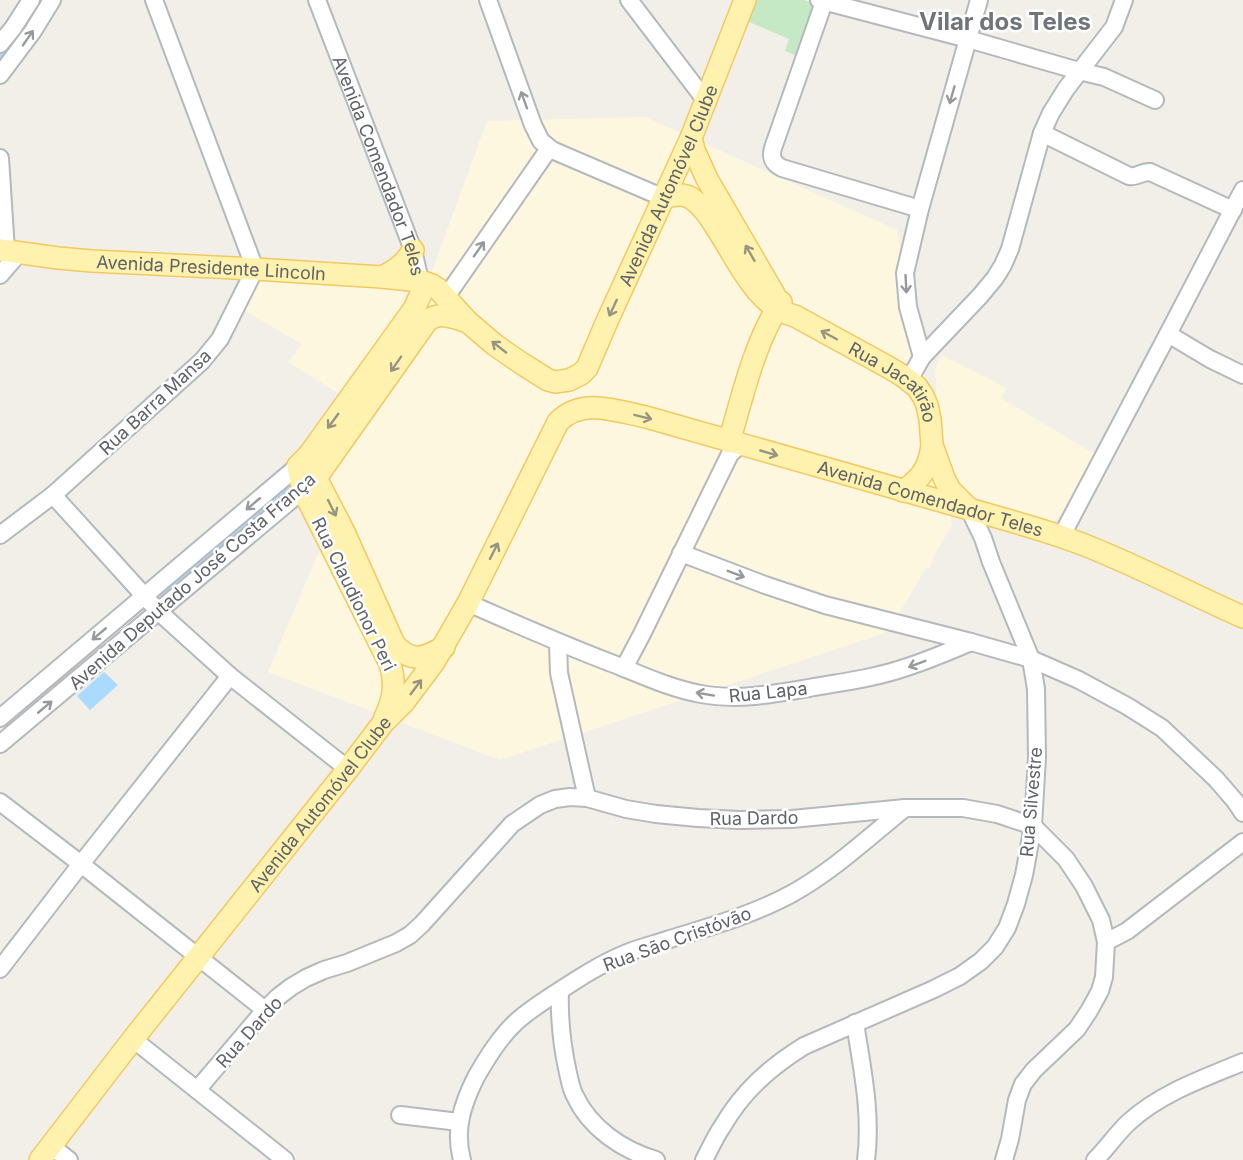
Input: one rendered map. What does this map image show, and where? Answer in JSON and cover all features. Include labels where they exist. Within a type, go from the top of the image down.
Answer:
[{"type":"main road","name":"Avenida Automóvel Clube","points":[[587,368],[691,138],[745,0]]},
{"type":"main road","name":"Rua Jacatirão","points":[[691,138],[709,201],[712,221],[753,285],[785,310],[888,367],[909,380],[920,391],[927,405],[932,445],[944,478],[950,490],[969,509]]},
{"type":"main road","name":"Rua Jacatirão","points":[[664,198],[671,195],[686,196],[709,201]]},
{"type":"main road","points":[[382,277],[403,264],[413,250]]},
{"type":"main road","name":"Avenida Presidente Lincoln","points":[[8,251],[92,261],[255,269],[420,281]]},
{"type":"main road","name":"Avenida Comendador Teles","points":[[420,281],[435,287],[468,322],[505,352],[548,380]]},
{"type":"main road","name":"Avenida Deputado José Costa França","points":[[303,460],[417,305],[422,291],[420,281]]},
{"type":"main road","points":[[733,447],[770,343],[785,310]]},
{"type":"main road","name":"Avenida Deputado José Costa França","points":[[309,484],[427,321],[440,315],[468,322]]},
{"type":"main road","points":[[548,380],[555,382],[569,380],[587,368]]},
{"type":"main road","points":[[587,368],[589,387],[607,409]]},
{"type":"main road","points":[[548,380],[555,394],[558,422]]},
{"type":"main road","name":"Avenida Comendador Teles","points":[[558,422],[575,409],[590,408],[646,417],[733,447],[969,509],[1088,546],[1243,617]]},
{"type":"main road","name":"Avenida Automóvel Clube","points":[[45,1153],[383,723],[404,702],[444,647],[558,422]]},
{"type":"main road","points":[[903,491],[921,477],[930,458],[932,445]]},
{"type":"main road","name":"Rua Claudionor Peri","points":[[303,460],[309,484],[390,664],[394,690],[383,723]]},
{"type":"main road","name":"Rua Claudionor Peri","points":[[309,484],[344,532],[394,644],[400,651],[415,657],[428,656],[444,647]]},
{"type":"street","points":[[0,44],[31,0]]},
{"type":"street","points":[[0,75],[33,32],[52,0]]},
{"type":"street","points":[[154,0],[255,269]]},
{"type":"street","name":"Avenida Comendador Teles","points":[[317,0],[413,250],[420,281]]},
{"type":"street","points":[[488,0],[537,135],[543,144],[552,150],[664,198]]},
{"type":"street","points":[[629,0],[706,101]]},
{"type":"street","points":[[922,357],[908,307],[905,273],[920,209],[979,0]]},
{"type":"street","points":[[909,380],[922,357],[980,296],[1003,265],[1010,249],[1042,133],[1057,102],[1114,27],[1124,0]]},
{"type":"street","points":[[920,209],[782,168],[772,159],[772,148],[821,1],[1104,77],[1155,100]]},
{"type":"street","points":[[1042,133],[1129,176],[1150,172],[1233,210]]},
{"type":"street","points":[[446,297],[546,153],[552,150]]},
{"type":"street","points":[[0,158],[8,251],[0,275]]},
{"type":"street","points":[[1061,537],[1243,190]]},
{"type":"street","name":"Rua Barra Mansa","points":[[0,535],[53,495],[213,350],[228,325],[255,269]]},
{"type":"street","points":[[1168,334],[1243,375]]},
{"type":"street","points":[[624,668],[733,447]]},
{"type":"street","name":"Avenida Deputado José Costa França","points":[[0,718],[303,460]]},
{"type":"street","name":"Avenida Deputado José Costa França","points":[[2,739],[309,484]]},
{"type":"street","points":[[53,495],[158,611],[230,676],[348,769]]},
{"type":"street","name":"Rua Silvestre","points":[[704,1160],[721,1127],[742,1098],[760,1078],[785,1058],[804,1046],[960,976],[981,961],[995,947],[1007,928],[1024,875],[1033,826],[1037,757],[1036,689],[1031,659],[983,537],[969,509]]},
{"type":"street","points":[[681,553],[825,605],[1031,659],[1079,680],[1162,728],[1216,779],[1243,813]]},
{"type":"street","name":"Rua Lapa","points":[[468,603],[558,643],[679,689],[725,697],[747,698],[783,693],[885,674],[907,668],[971,642]]},
{"type":"street","points":[[558,643],[559,673],[587,798]]},
{"type":"street","points":[[0,969],[230,676]]},
{"type":"street","name":"Rua Dardo","points":[[197,1090],[278,997],[306,978],[396,943],[410,935],[512,824],[525,813],[555,799],[587,798],[626,809],[656,814],[739,820],[792,819],[905,808],[963,808],[997,814],[1033,826],[1066,859],[1084,886],[1101,920],[1106,942],[1104,977],[1100,991],[1077,1029],[1034,1070],[1023,1084],[1017,1100],[1004,1160]]},
{"type":"street","points":[[0,802],[265,1010]]},
{"type":"street","name":"Rua São Cristóvão","points":[[462,1160],[459,1150],[459,1122],[472,1084],[500,1040],[515,1023],[535,1007],[593,969],[628,952],[722,923],[794,893],[832,867],[905,808]]},
{"type":"street","points":[[1106,942],[1127,931],[1243,842]]},
{"type":"street","points":[[560,991],[559,1017],[564,1055],[573,1093],[583,1111],[599,1129],[627,1149],[656,1160]]},
{"type":"street","points":[[855,1023],[865,1087],[868,1140],[866,1160]]},
{"type":"street","points":[[133,1039],[285,1160]]},
{"type":"street","points":[[1095,1160],[1128,1122],[1155,1103],[1181,1088],[1243,1062]]},
{"type":"street","points":[[400,1115],[459,1122]]},
{"type":"street","points":[[45,1153],[69,1160]]},
{"type":"shaded area","points":[[645,117],[897,230],[936,437],[938,419],[935,370],[941,355],[1007,388],[1001,398],[1096,455],[1068,506],[1052,523],[971,495],[946,464],[938,448],[952,525],[934,556],[930,568],[926,568],[888,632],[500,760],[268,672],[339,504],[325,477],[399,362],[487,121]]},
{"type":"shaded area","points":[[268,276],[402,289],[407,303],[341,395],[288,362],[302,344],[245,311],[259,281]]},
{"type":"green space","points":[[750,0],[804,0],[818,5],[797,56],[785,51],[789,39],[742,19]]},
{"type":"green space","points":[[297,479],[300,483],[166,601],[162,596]]},
{"type":"green space","points":[[96,642],[107,654],[23,715],[18,708]]},
{"type":"water","points":[[104,672],[118,685],[90,710],[77,696]]},
{"type":"waterway","points":[[0,58],[37,8]]},
{"type":"waterway","points":[[161,595],[293,483]]},
{"type":"district","name":"Vilar dos Teles","points":[[1005,21]]}]
